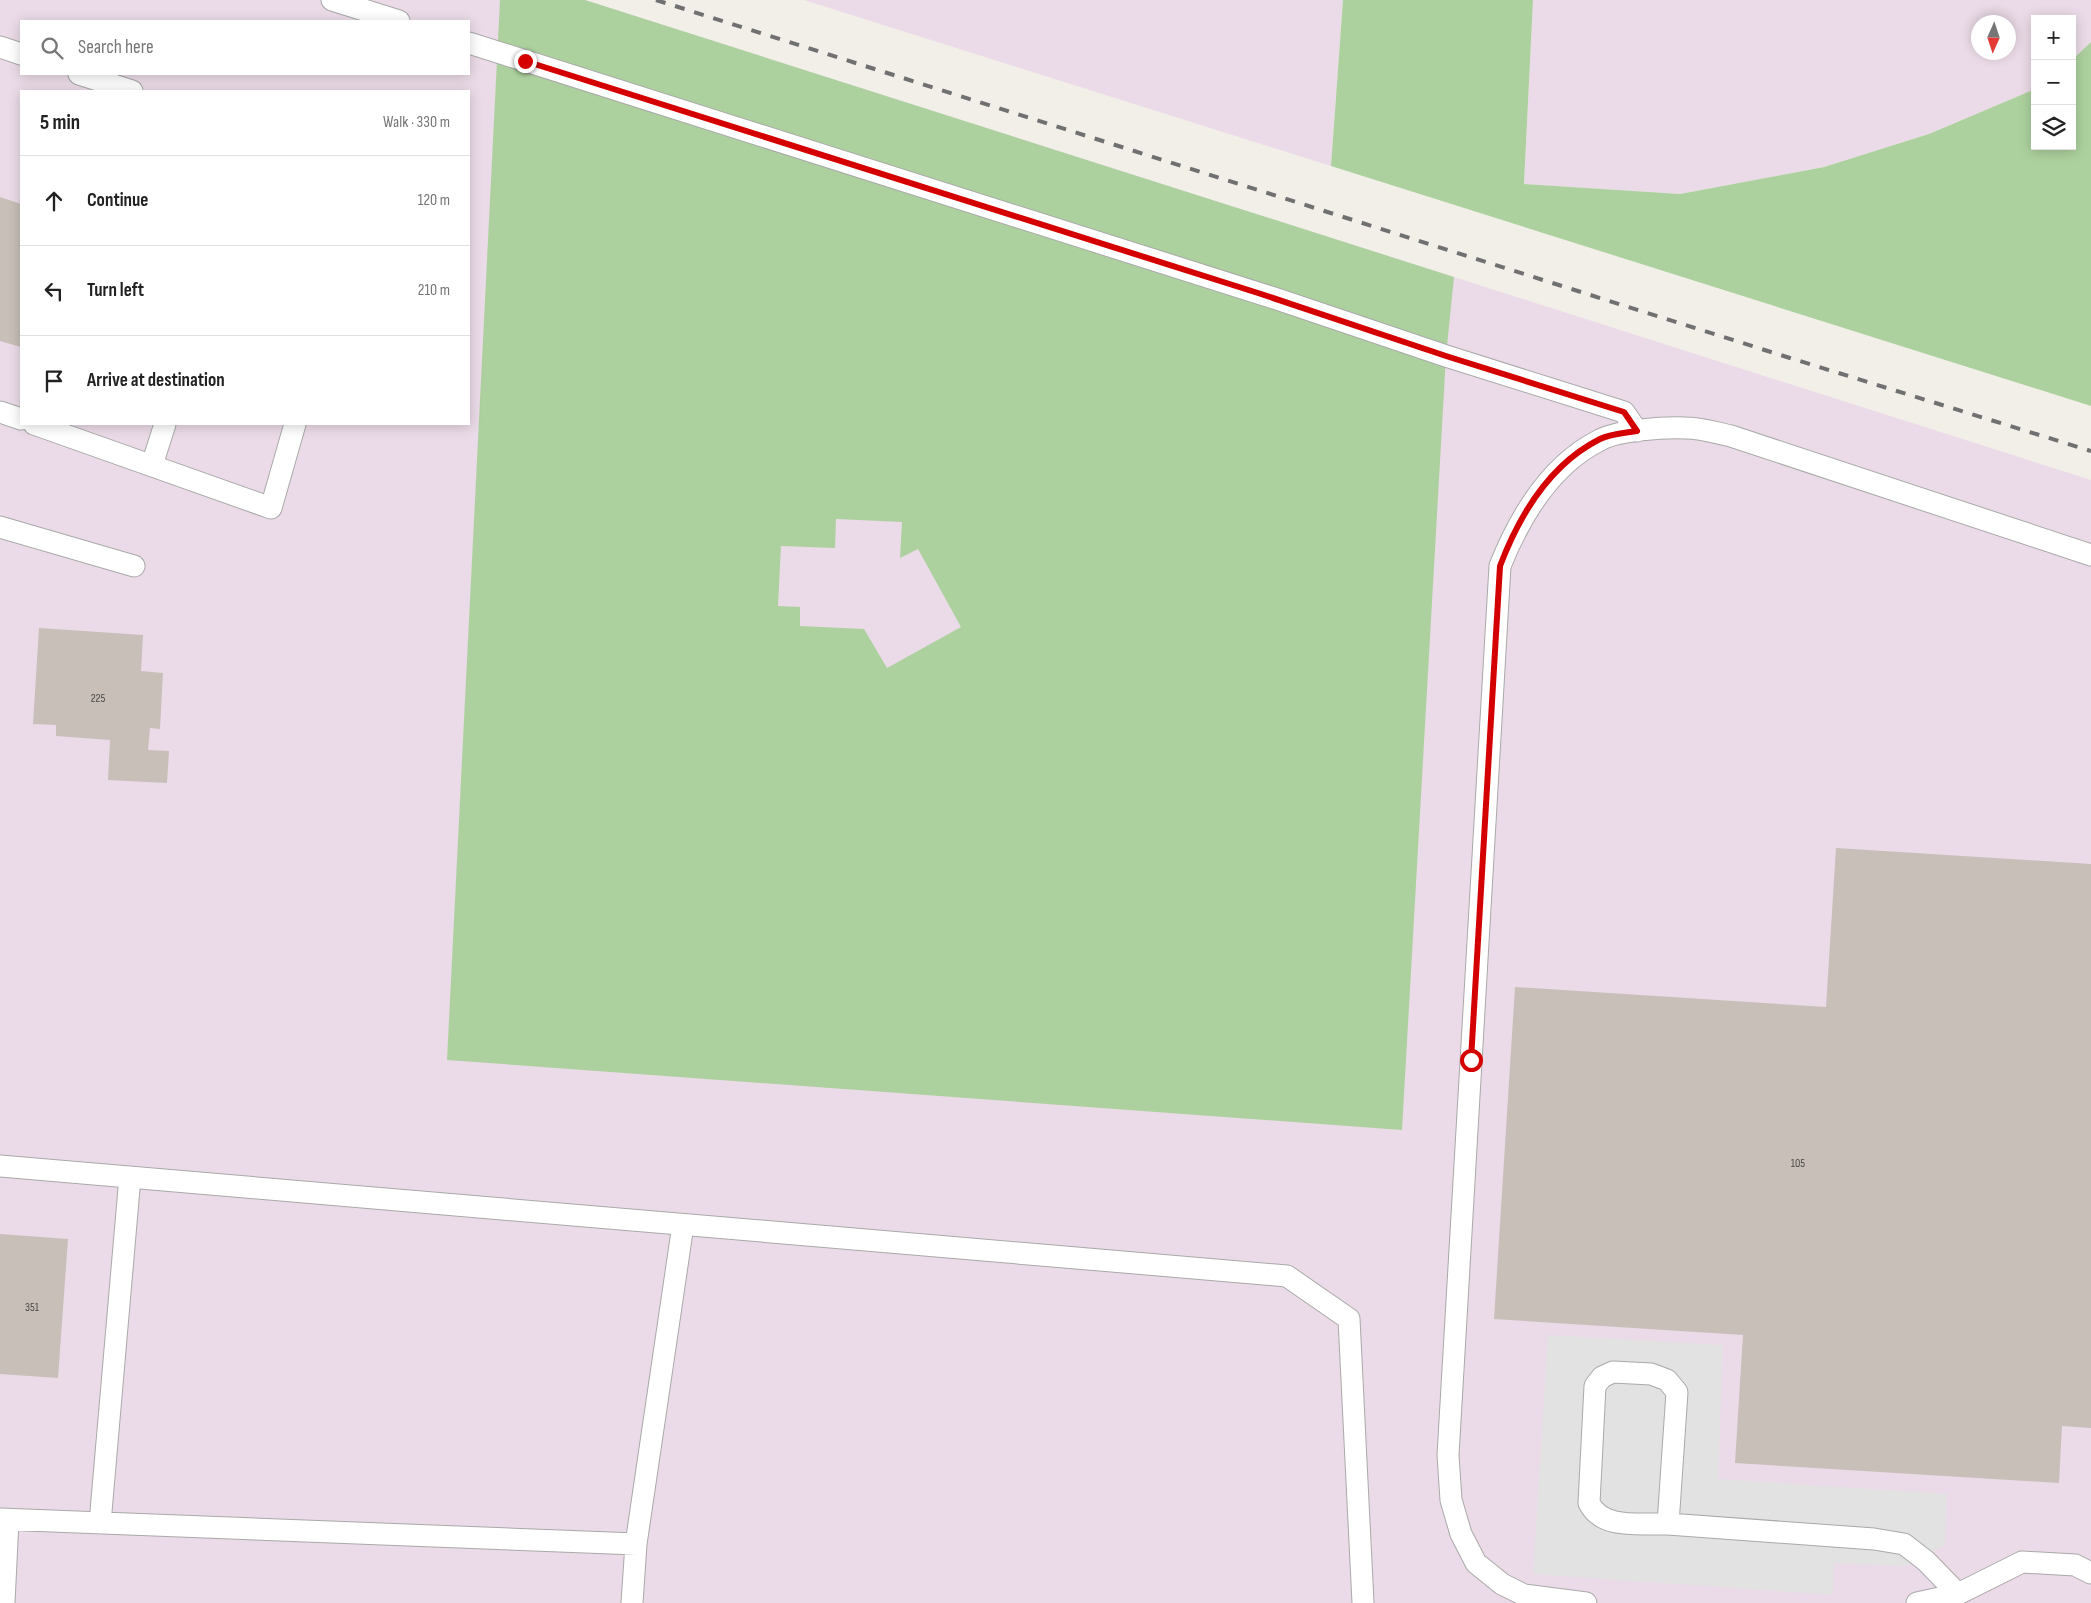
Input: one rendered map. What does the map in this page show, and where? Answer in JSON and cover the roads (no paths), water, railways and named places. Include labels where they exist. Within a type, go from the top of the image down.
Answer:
[{"type":"lane","points":[[332,0],[396,20]]},
{"type":"lane","points":[[470,43],[1277,299],[1446,356],[1624,412],[1637,431]]},
{"type":"lane","points":[[0,47],[20,54]]},
{"type":"lane","points":[[83,75],[129,90]]},
{"type":"lane","points":[[0,412],[20,419]]},
{"type":"lane","points":[[37,425],[271,508],[295,425]]},
{"type":"lane","points":[[152,465],[165,425]]},
{"type":"lane","points":[[1586,1603],[1524,1595],[1502,1584],[1476,1563],[1460,1534],[1451,1500],[1448,1455],[1500,566],[1513,532],[1532,502],[1553,476],[1574,456],[1601,439],[1637,431],[1687,428],[1732,436],[2091,555]]},
{"type":"lane","points":[[0,527],[134,566]]},
{"type":"lane","points":[[0,1166],[1287,1276],[1348,1319],[1363,1603]]},
{"type":"lane","points":[[100,1523],[130,1177]]},
{"type":"lane","points":[[632,1603],[636,1544],[683,1225]]},
{"type":"lane","points":[[1668,1524],[1677,1392],[1667,1380],[1652,1374],[1613,1372],[1602,1377],[1595,1386],[1589,1503],[1601,1518],[1611,1522],[1668,1524],[1874,1539],[1904,1544],[1926,1560],[1958,1594]]},
{"type":"lane","points":[[4,1603],[4,1519],[636,1544]]},
{"type":"lane","points":[[1917,1603],[1958,1594],[2022,1562],[2075,1565],[2091,1573]]},
{"type":"railway","points":[[656,0],[1790,358],[2091,451]]}]
